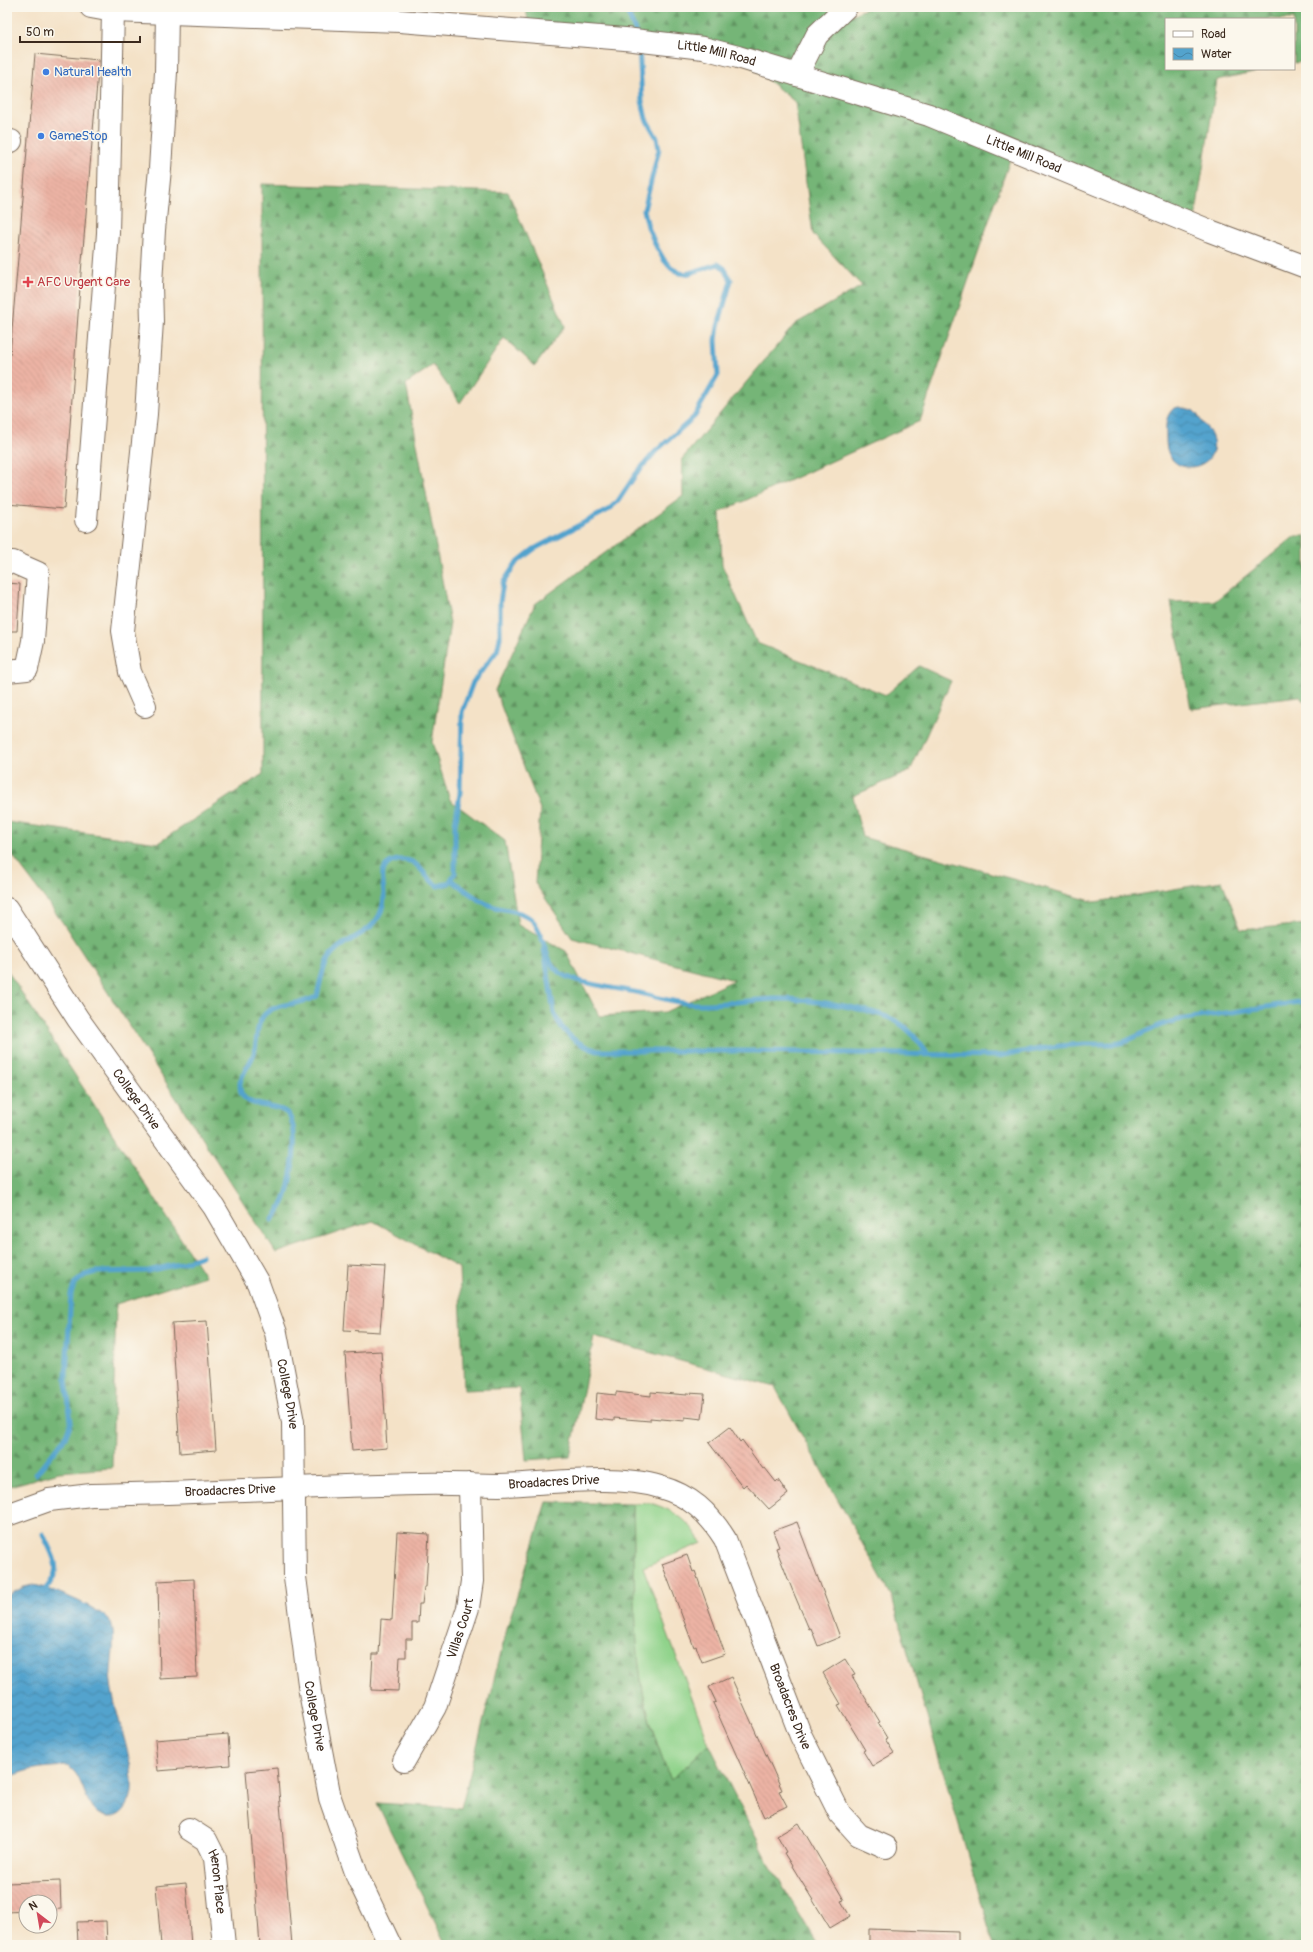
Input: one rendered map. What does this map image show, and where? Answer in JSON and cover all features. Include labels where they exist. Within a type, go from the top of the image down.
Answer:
[{"type":"street","name":"Little Mill Road","points":[[91,7],[113,12],[156,11],[400,21],[630,39],[703,48],[929,115],[1210,231],[1306,266]]},
{"type":"street","points":[[797,75],[817,36],[846,7]]},
{"type":"street","points":[[145,706],[130,672],[123,631],[146,414],[152,321],[151,285],[154,230],[160,169],[166,72],[156,11]]},
{"type":"street","points":[[86,520],[108,233],[113,12]]},
{"type":"street","points":[[7,562],[13,562],[38,573],[33,641],[27,669],[7,671]]},
{"type":"street","name":"College Drive","points":[[7,909],[78,1019],[214,1207],[258,1283],[276,1333],[293,1422],[295,1577],[310,1692],[330,1798],[358,1878],[390,1945]]},
{"type":"street","name":"Broadacres Drive","points":[[7,1515],[49,1500],[84,1495],[419,1484],[520,1484],[616,1480],[647,1483],[666,1489],[686,1497],[708,1515],[724,1540],[796,1724],[840,1814],[859,1835],[886,1847]]},
{"type":"street","name":"Villas Court","points":[[404,1761],[435,1707],[468,1608],[472,1581],[470,1484]]},
{"type":"street","name":"Heron Place","points":[[189,1829],[206,1840],[215,1858],[224,1945]]},
{"type":"green space","points":[[526,7],[842,7],[851,15],[870,7],[1306,7],[1306,61],[1295,63],[1295,18],[1165,18],[1165,70],[1262,70],[1217,80],[1195,219],[1013,151],[920,421],[720,512],[722,565],[757,643],[886,695],[919,666],[951,681],[910,771],[853,796],[862,837],[1095,902],[1222,881],[1241,930],[1306,924],[1306,1945],[994,1945],[891,1595],[775,1387],[594,1337],[570,1457],[526,1460],[519,1388],[464,1390],[459,1268],[373,1221],[276,1253],[63,923],[7,848],[7,822],[158,843],[263,774],[262,184],[508,192],[565,326],[535,366],[504,338],[460,403],[433,365],[406,384],[450,623],[432,742],[450,800],[505,841],[518,925],[566,951],[599,1016],[665,1012],[734,980],[572,938],[535,883],[540,809],[495,690],[535,604],[683,496],[682,459],[795,324],[862,286],[813,234],[795,102],[743,60],[530,36]]},
{"type":"green space","points":[[1295,536],[1306,536],[1306,704],[1299,696],[1191,709],[1171,602],[1215,601]]},
{"type":"green space","points":[[7,970],[205,1276],[116,1304],[112,1468],[59,1472],[7,1487]]},
{"type":"green space","points":[[547,1502],[633,1504],[635,1615],[641,1681],[653,1731],[671,1780],[709,1744],[771,1867],[818,1945],[446,1945],[377,1803],[461,1808],[509,1621]]},
{"type":"green space","points":[[650,1503],[667,1509],[680,1517],[692,1528],[702,1543],[643,1567],[709,1744],[671,1781],[657,1744],[646,1706],[641,1681],[636,1637],[633,1504]]},
{"type":"water","points":[[1179,407],[1194,411],[1212,438],[1213,450],[1208,460],[1198,466],[1187,467],[1177,464],[1169,454],[1166,439],[1166,422],[1171,411],[1174,408]]},
{"type":"water","points":[[33,1585],[85,1604],[104,1615],[112,1626],[114,1641],[111,1683],[132,1777],[132,1790],[128,1804],[122,1812],[114,1817],[100,1815],[94,1810],[89,1803],[78,1778],[67,1766],[44,1768],[19,1773],[7,1781],[7,1596],[24,1587]]},
{"type":"building","points":[[35,54],[99,60],[81,273],[64,509],[7,504],[7,390]]},
{"type":"building","points":[[7,583],[20,584],[17,631],[7,631]]},
{"type":"building","points":[[348,1265],[385,1267],[380,1332],[344,1330]]},
{"type":"building","points":[[207,1321],[216,1450],[180,1453],[172,1323]]},
{"type":"building","points":[[381,1351],[387,1448],[352,1451],[345,1353]]},
{"type":"building","points":[[616,1392],[651,1396],[651,1392],[687,1395],[687,1393],[705,1394],[702,1419],[685,1417],[685,1421],[650,1418],[650,1421],[614,1418],[614,1421],[595,1419],[597,1393],[616,1395]]},
{"type":"building","points":[[730,1427],[740,1442],[742,1440],[763,1469],[765,1468],[776,1482],[778,1480],[788,1494],[769,1509],[746,1484],[743,1487],[709,1443]]},
{"type":"building","points":[[797,1522],[840,1637],[818,1646],[792,1589],[776,1548],[779,1547],[773,1531]]},
{"type":"building","points":[[397,1532],[429,1534],[426,1587],[424,1587],[422,1604],[419,1604],[418,1623],[412,1623],[412,1639],[406,1639],[406,1657],[400,1657],[398,1691],[371,1690],[373,1654],[379,1654],[381,1619],[392,1620]]},
{"type":"building","points":[[687,1555],[693,1572],[695,1571],[725,1654],[702,1662],[696,1646],[694,1647],[662,1564]]},
{"type":"building","points":[[194,1579],[197,1677],[160,1679],[158,1581]]},
{"type":"building","points":[[845,1659],[855,1675],[852,1676],[880,1722],[878,1723],[887,1738],[885,1739],[894,1753],[872,1766],[863,1751],[865,1750],[838,1705],[841,1704],[823,1673]]},
{"type":"building","points":[[731,1677],[782,1790],[779,1791],[787,1806],[764,1817],[713,1703],[716,1702],[709,1687]]},
{"type":"building","points":[[228,1734],[230,1765],[158,1771],[155,1740]]},
{"type":"building","points":[[277,1768],[292,1945],[260,1945],[246,1771]]},
{"type":"building","points":[[799,1823],[844,1900],[841,1901],[850,1916],[830,1928],[784,1853],[786,1852],[777,1836]]},
{"type":"building","points":[[60,1881],[61,1909],[58,1909],[58,1894],[18,1894],[18,1911],[7,1912],[7,1883]]},
{"type":"building","points":[[186,1883],[191,1945],[161,1945],[156,1886]]},
{"type":"building","points":[[106,1921],[107,1945],[78,1945],[77,1922]]},
{"type":"building","points":[[869,1929],[958,1932],[958,1945],[869,1945]]},
{"type":"waterway","points":[[625,7],[637,35]]},
{"type":"waterway","points":[[272,1219],[282,1206],[287,1193],[294,1154],[294,1140],[293,1127],[290,1117],[284,1111],[251,1102],[246,1099],[241,1092],[240,1083],[254,1053],[258,1027],[262,1017],[272,1009],[305,1001],[317,996],[324,968],[331,955],[344,944],[369,928],[378,918],[382,909],[384,898],[383,871],[389,863],[402,860],[409,861],[419,867],[432,882],[438,886],[449,883],[455,873],[455,825],[460,793],[462,712],[473,682],[497,651],[500,638],[500,602],[503,583],[516,563],[534,549],[608,510],[618,501],[636,474],[655,452],[694,417],[718,375],[716,340],[718,326],[731,280],[724,268],[718,264],[686,274],[680,273],[671,268],[664,260],[656,246],[648,227],[644,210],[659,149],[657,138],[646,119],[642,101],[639,45]]},
{"type":"waterway","points":[[452,880],[484,903],[519,912],[534,922],[542,937],[550,961],[555,968],[561,974],[578,981],[694,1004],[787,999],[819,1002],[855,1008],[885,1016],[901,1024],[910,1031],[927,1053]]},
{"type":"waterway","points":[[544,948],[554,1013],[562,1027],[571,1037],[583,1045],[598,1051],[754,1051],[998,1056],[1059,1046],[1115,1044],[1124,1042],[1161,1025],[1178,1020],[1306,1001]]},
{"type":"waterway","points":[[36,1474],[65,1438],[71,1422],[66,1379],[71,1294],[75,1283],[85,1275],[96,1272],[148,1271],[179,1264],[202,1256]]},
{"type":"waterway","points":[[43,1534],[54,1557],[56,1570],[50,1584],[43,1592]]},
{"type":"place","name":"Natural Health","points":[[46,72]]},
{"type":"place","name":"GameStop","points":[[41,136]]},
{"type":"place","name":"AFC Urgent Care","points":[[28,282]]}]
